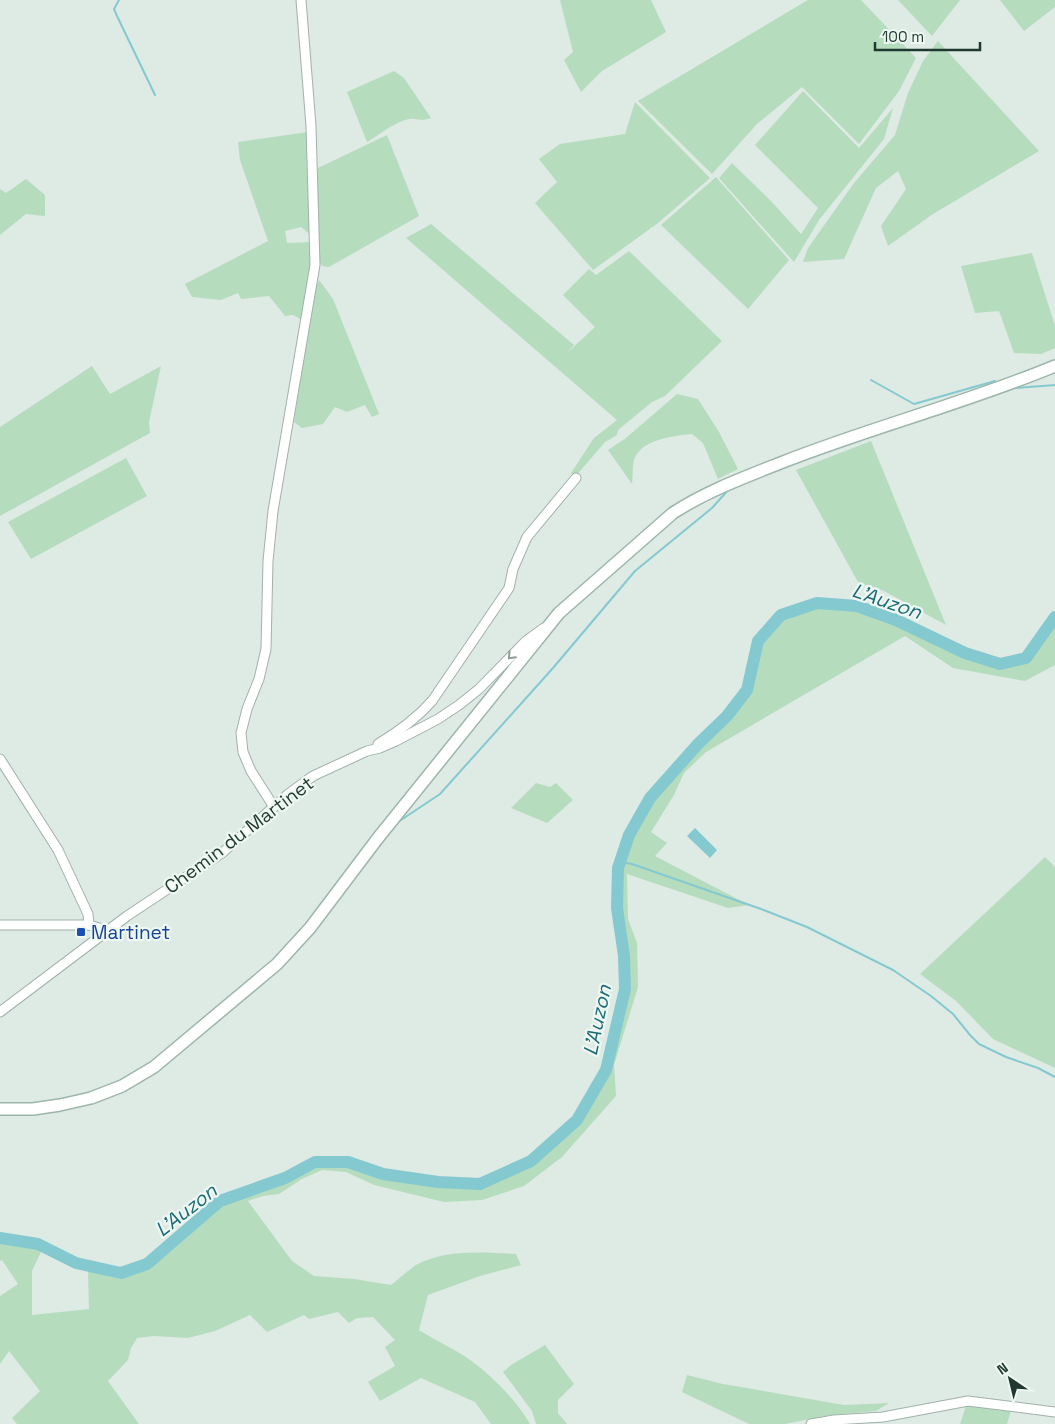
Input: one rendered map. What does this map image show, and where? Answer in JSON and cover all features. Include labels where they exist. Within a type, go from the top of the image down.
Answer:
[{"type":"main road","points":[[0,1110],[32,1109],[60,1105],[108,1092],[138,1078],[277,964],[295,945],[548,626],[573,600],[658,524],[704,494],[801,455],[1055,366]]},
{"type":"street","points":[[274,807],[250,771],[243,752],[241,733],[247,709],[259,679],[266,649],[268,561],[273,511],[315,266],[311,126],[301,0]]},
{"type":"street","points":[[367,751],[410,722],[432,700],[509,588],[513,569],[527,537],[576,478]]},
{"type":"street","name":"Chemin du Martinet","points":[[0,1012],[104,933],[222,852],[313,776],[367,751],[396,741],[438,719],[479,689],[526,640],[548,626]]},
{"type":"street","points":[[0,759],[58,850],[88,914],[89,925]]},
{"type":"street","points":[[0,924],[89,925],[99,928],[104,933]]},
{"type":"street","points":[[811,1424],[834,1420],[883,1417],[968,1402],[1055,1412]]},
{"type":"green space","points":[[560,0],[651,0],[666,32],[602,71],[581,92],[564,60],[573,52]]},
{"type":"green space","points":[[808,0],[861,0],[916,58],[899,91],[859,144],[802,87],[757,124],[712,174],[638,101]]},
{"type":"green space","points":[[898,0],[960,0],[932,36]]},
{"type":"green space","points":[[1000,0],[1055,0],[1055,7],[1024,31]]},
{"type":"green space","points":[[938,41],[1039,151],[933,214],[888,246],[881,226],[906,189],[898,171],[876,188],[844,259],[803,262],[808,248],[854,183],[895,135],[908,93],[923,61]]},
{"type":"green space","points":[[394,71],[404,78],[431,118],[403,121],[367,142],[347,92]]},
{"type":"green space","points":[[803,91],[859,148],[893,108],[884,139],[819,220],[794,262],[719,178],[732,163],[801,234],[818,208],[755,145]]},
{"type":"green space","points":[[635,102],[710,178],[658,223],[593,270],[535,203],[557,182],[539,159],[560,144],[625,134]]},
{"type":"green space","points":[[308,132],[311,235],[301,227],[285,231],[287,243],[312,242],[304,321],[293,315],[285,316],[269,296],[241,299],[238,293],[221,300],[192,297],[185,284],[268,241],[240,160],[238,142]]},
{"type":"green space","points":[[387,135],[419,216],[329,267],[322,266],[319,261],[316,215],[318,168]]},
{"type":"green space","points":[[716,177],[789,260],[748,309],[661,225]]},
{"type":"green space","points":[[26,179],[45,195],[45,216],[26,214],[0,235],[0,189],[6,193]]},
{"type":"green space","points":[[431,224],[574,345],[567,353],[595,327],[563,295],[589,269],[596,275],[629,251],[722,341],[665,396],[652,402],[618,430],[617,435],[605,442],[575,477],[571,473],[594,438],[617,420],[406,238]]},
{"type":"green space","points":[[1032,253],[1055,326],[1055,348],[1041,354],[1014,353],[999,311],[975,313],[961,266]]},
{"type":"green space","points":[[319,280],[333,299],[379,414],[372,417],[365,405],[347,412],[335,407],[323,424],[302,428],[294,422],[313,297]]},
{"type":"green space","points":[[92,366],[110,394],[161,366],[149,422],[150,433],[0,516],[0,427]]},
{"type":"green space","points":[[677,394],[698,399],[719,432],[738,469],[718,479],[703,443],[692,434],[676,436],[659,440],[643,447],[633,463],[632,484],[608,450],[626,438]]},
{"type":"green space","points":[[871,441],[946,625],[884,591],[858,582],[796,470]]},
{"type":"green space","points":[[126,458],[147,496],[31,559],[8,522]]},
{"type":"green space","points":[[817,606],[857,608],[896,622],[966,655],[1000,665],[1027,659],[1055,621],[1055,665],[1025,681],[953,668],[905,636],[706,752],[684,773],[674,795],[651,832],[667,843],[655,856],[749,905],[728,908],[627,874],[628,919],[637,943],[638,987],[614,1065],[616,1096],[562,1157],[524,1186],[482,1200],[444,1202],[374,1185],[346,1172],[322,1170],[302,1179],[279,1194],[263,1196],[248,1201],[292,1261],[314,1276],[354,1279],[391,1285],[416,1265],[439,1256],[465,1253],[516,1254],[521,1265],[480,1276],[428,1295],[419,1330],[475,1363],[510,1396],[530,1424],[491,1424],[475,1402],[421,1378],[380,1401],[368,1382],[395,1366],[385,1347],[395,1340],[373,1317],[357,1318],[349,1323],[338,1312],[309,1319],[304,1315],[267,1332],[250,1315],[215,1331],[188,1338],[154,1336],[137,1338],[131,1348],[128,1360],[108,1381],[139,1424],[17,1424],[12,1418],[40,1391],[9,1351],[0,1364],[0,1296],[18,1284],[2,1260],[0,1261],[0,1242],[38,1247],[42,1250],[32,1271],[32,1315],[89,1309],[88,1271],[122,1277],[149,1267],[223,1203],[317,1166],[347,1165],[384,1177],[439,1184],[481,1186],[533,1164],[579,1122],[608,1070],[628,989],[627,957],[620,907],[621,868],[632,835],[652,799],[701,745],[729,719],[749,692],[761,644],[783,618]]},
{"type":"green space","points":[[536,783],[550,787],[556,783],[573,800],[547,823],[511,808]]},
{"type":"green space","points":[[1045,857],[1055,867],[1055,1068],[993,1039],[956,1001],[920,974]]},
{"type":"green space","points":[[545,1345],[574,1384],[558,1400],[558,1413],[567,1424],[536,1424],[532,1411],[503,1372],[511,1365]]},
{"type":"green space","points":[[687,1375],[723,1384],[844,1405],[889,1403],[876,1411],[831,1415],[785,1424],[749,1424],[682,1392]]},
{"type":"green space","points":[[966,1406],[1011,1411],[1007,1424],[960,1424]]},
{"type":"water","points":[[695,828],[717,850],[710,858],[687,836]]},
{"type":"waterway","points":[[119,0],[114,9],[155,95]]},
{"type":"waterway","points":[[871,380],[914,404],[995,381]]},
{"type":"waterway","points":[[1015,388],[1055,385]]},
{"type":"waterway","points":[[395,824],[440,794],[553,668],[635,571],[712,508],[729,489]]},
{"type":"waterway","name":"L'Auzon","points":[[0,1238],[38,1244],[76,1263],[121,1273],[147,1264],[220,1201],[285,1178],[315,1162],[348,1162],[383,1174],[438,1182],[480,1184],[531,1161],[577,1120],[606,1070],[625,989],[624,956],[617,908],[618,868],[629,835],[650,798],[698,744],[727,716],[747,690],[758,641],[781,615],[817,603],[857,606],[896,620],[965,653],[1000,664],[1026,658],[1055,617]]},
{"type":"waterway","points":[[620,862],[632,864],[807,927],[893,970],[931,996],[953,1014],[979,1044],[1055,1077]]},
{"type":"place","name":"Martinet","points":[[81,932]]}]
